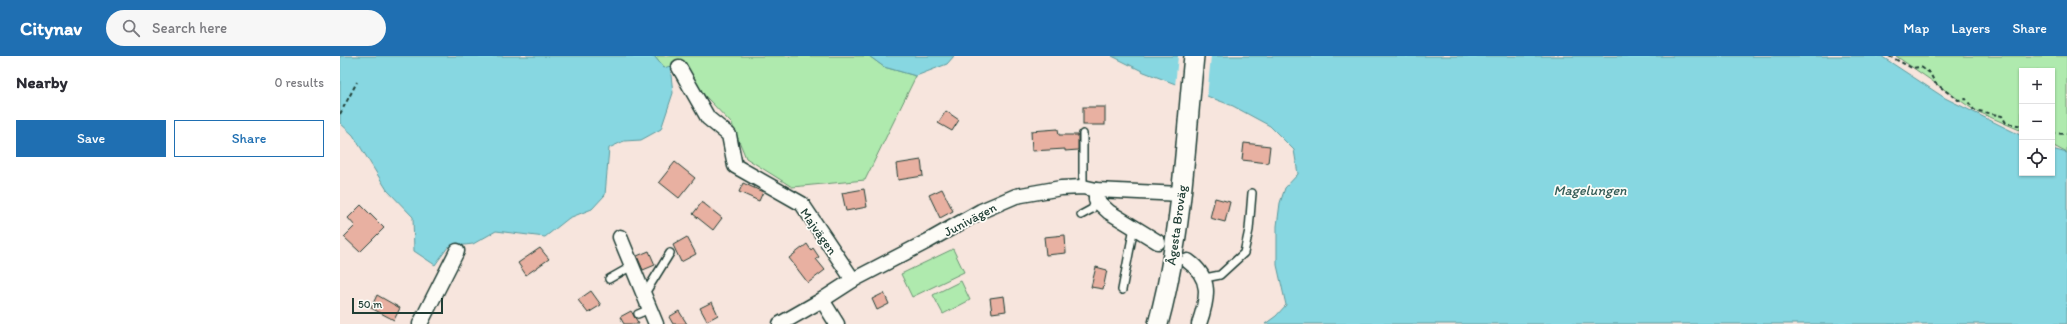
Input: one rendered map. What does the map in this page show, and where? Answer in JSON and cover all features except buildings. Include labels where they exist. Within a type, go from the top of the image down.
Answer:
[{"type":"main road","name":"Ågesta Broväg","points":[[1158,324],[1171,268],[1181,194],[1194,56]]},
{"type":"street","name":"Majvägen","points":[[679,68],[708,118],[729,135],[735,166],[802,204],[853,280]]},
{"type":"street","name":"Junivägen","points":[[780,324],[853,280],[928,241],[981,211],[1016,196],[1061,188],[1092,192],[1181,194]]},
{"type":"street","points":[[1092,192],[1109,212],[1158,242]]},
{"type":"street","points":[[620,237],[644,296],[644,312],[656,324]]},
{"type":"street","points":[[420,324],[457,251]]},
{"type":"street","points":[[1188,261],[1199,269],[1205,278],[1206,291],[1199,324]]},
{"type":"street","points":[[822,300],[837,324]]},
{"type":"lane","points":[[1081,215],[1092,209],[1092,192],[1083,134]]},
{"type":"lane","points":[[1205,278],[1220,275],[1244,253],[1249,230],[1252,193]]},
{"type":"lane","points":[[1122,290],[1134,227]]},
{"type":"lane","points":[[644,296],[670,253]]},
{"type":"lane","points":[[609,279],[632,266]]},
{"type":"path","points":[[1888,56],[1905,66],[1912,68],[1920,67],[1930,73],[1935,83],[1958,100],[1966,99],[1974,110],[2002,116],[2006,123],[2019,125]]},
{"type":"path","points":[[340,114],[357,82]]},
{"type":"path","points":[[2055,133],[2067,134]]},
{"type":"green space","points":[[654,56],[869,56],[884,67],[916,76],[865,180],[792,187],[746,158],[732,124],[686,76],[670,67],[664,68]]},
{"type":"green space","points":[[1896,56],[2067,56],[2067,153],[2055,147],[2055,68],[2019,68],[2019,130],[1974,110]]},
{"type":"green space","points":[[953,249],[964,272],[912,297],[901,274]]},
{"type":"green space","points":[[961,281],[970,300],[943,314],[933,295]]},
{"type":"water","points":[[340,56],[654,56],[664,68],[670,66],[673,93],[661,129],[641,140],[624,141],[609,148],[605,195],[592,209],[569,218],[545,237],[496,231],[473,244],[448,247],[435,265],[414,251],[413,217],[387,190],[353,135],[340,123]]},
{"type":"water","points":[[869,56],[954,56],[947,64],[916,76],[884,67]]},
{"type":"water","name":"Magelungen","points":[[1112,56],[1881,56],[1945,98],[2019,135],[2019,176],[2055,176],[2055,150],[2067,153],[2067,324],[1265,324],[1276,316],[1286,305],[1277,265],[1277,226],[1280,203],[1285,188],[1298,174],[1294,150],[1270,126],[1233,106],[1144,72]]},
{"type":"pier","points":[[1178,56],[1211,56],[1207,98],[1175,86]]}]
